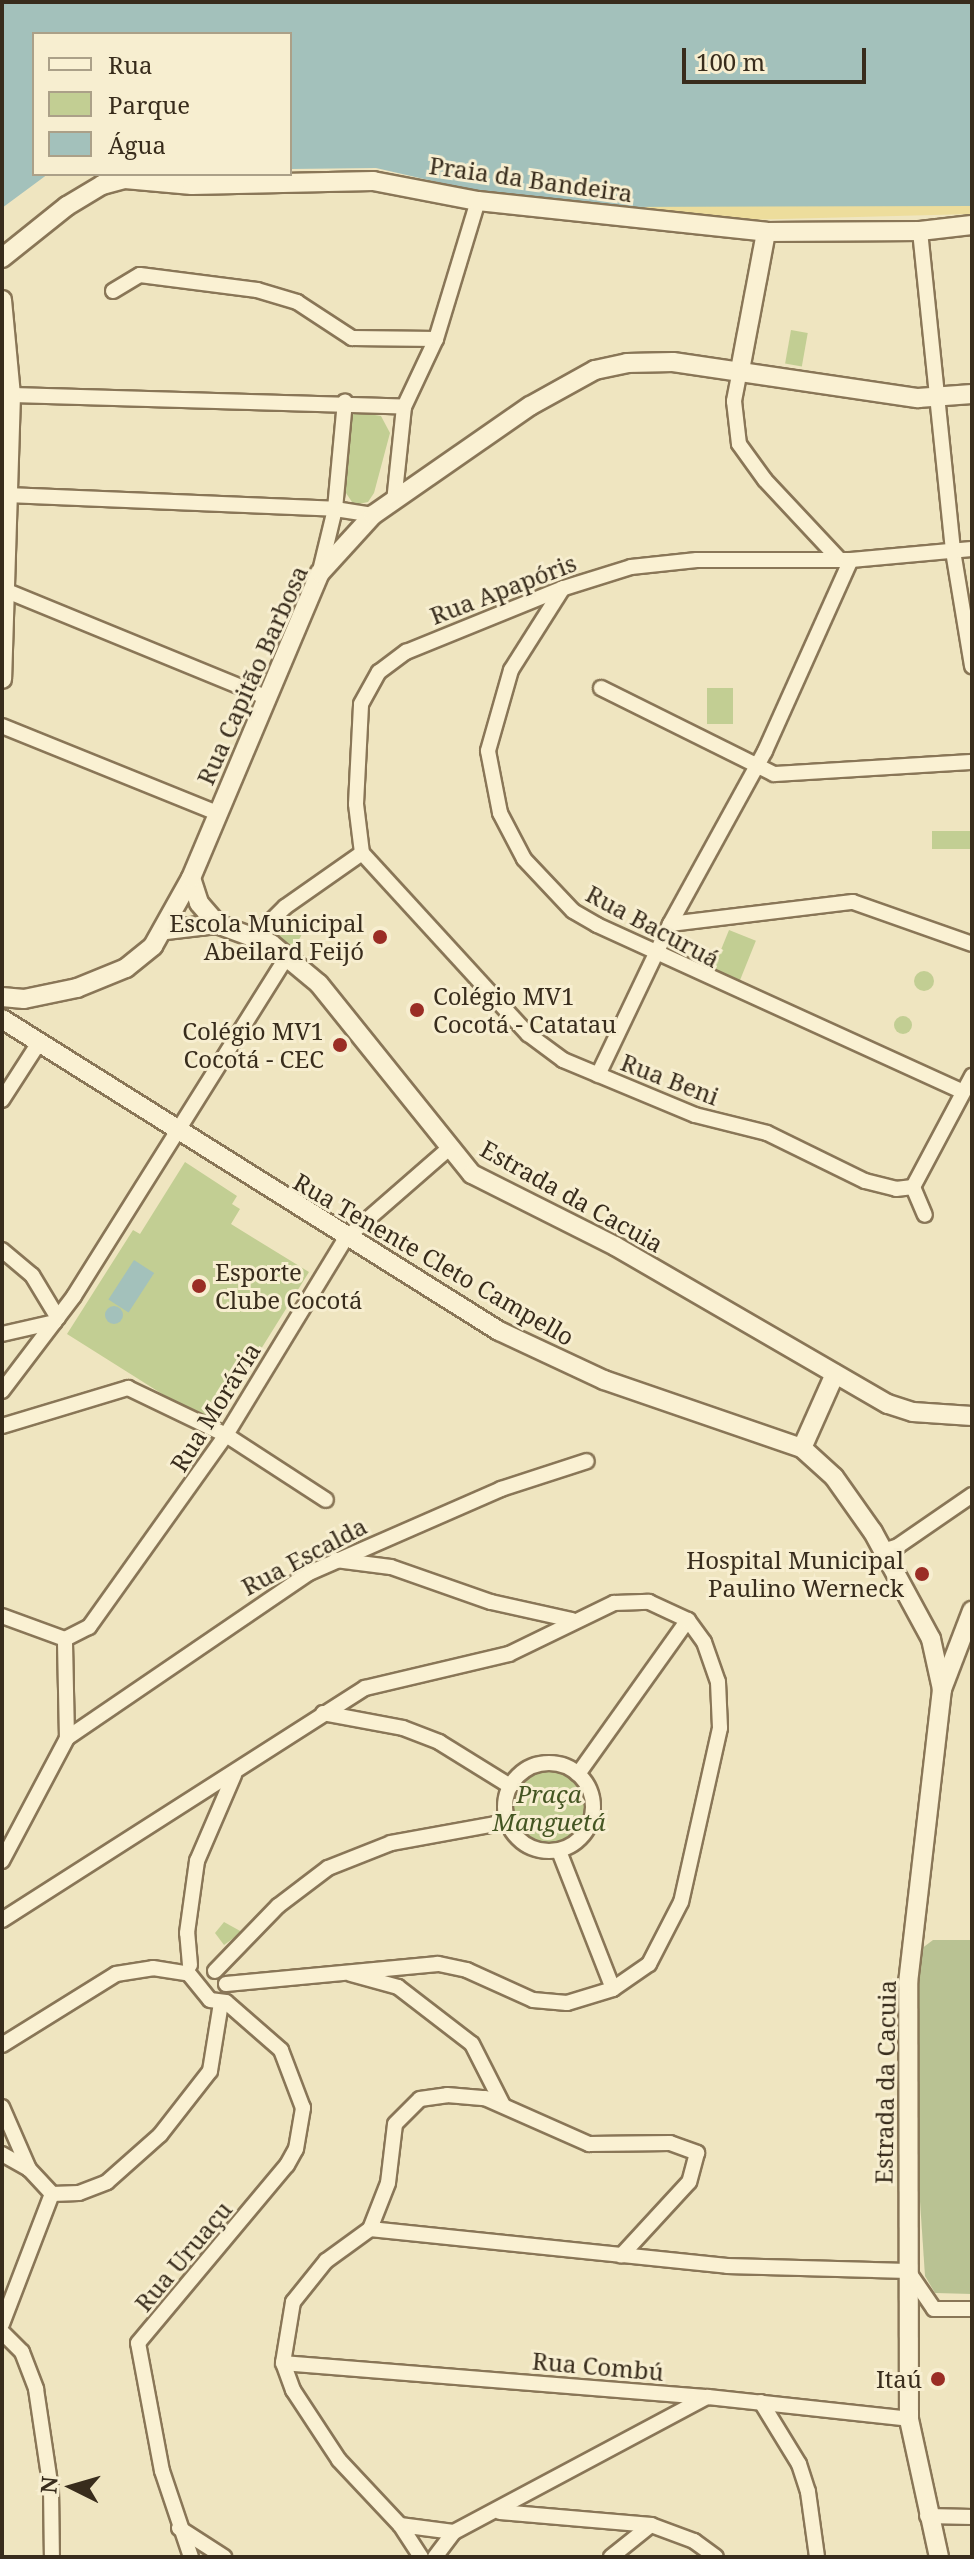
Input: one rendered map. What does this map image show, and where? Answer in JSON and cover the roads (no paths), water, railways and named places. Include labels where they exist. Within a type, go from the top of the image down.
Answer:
[{"type":"main road","name":"Praia da Bandeira","points":[[2,258],[86,194],[125,179],[192,185],[347,180],[400,184],[478,201],[766,232],[920,231],[972,225]]},
{"type":"main road","points":[[740,370],[766,232]]},
{"type":"main road","points":[[2,300],[11,395],[2,679]]},
{"type":"main road","name":"Rua Capitão Barbosa","points":[[2,997],[41,996],[126,968],[166,930],[320,573],[373,515],[473,444],[595,370],[627,363],[673,362],[938,399],[972,394]]},
{"type":"main road","points":[[191,878],[199,903],[217,924]]},
{"type":"main road","name":"Estrada da Cacuia","points":[[166,930],[217,924],[256,936],[287,957],[319,984],[382,1059],[448,1149],[472,1174],[615,1246],[835,1374],[901,1408],[972,1416]]},
{"type":"main road","points":[[35,1038],[27,1015],[41,996]]},
{"type":"main road","points":[[2,1019],[35,1038]]},
{"type":"main road","name":"Rua Tenente Cleto Campello","points":[[35,1038],[345,1239],[553,1359],[802,1448],[834,1477],[883,1551],[931,1639],[942,1689]]},
{"type":"main road","points":[[802,1448],[835,1374]]},
{"type":"main road","name":"Estrada da Cacuia","points":[[939,2557],[927,2516],[909,2419],[908,1983],[942,1689],[972,1611]]},
{"type":"main road","points":[[931,1639],[949,1644],[959,1640]]},
{"type":"street","points":[[394,502],[404,407],[436,339],[478,201]]},
{"type":"street","points":[[920,231],[953,551],[972,666]]},
{"type":"street","points":[[113,291],[140,275],[257,290],[297,302],[352,338],[436,339]]},
{"type":"street","points":[[598,1075],[670,924],[756,769],[845,560],[765,480],[739,444],[734,401],[740,370]]},
{"type":"street","points":[[11,395],[345,401],[404,407]]},
{"type":"street","points":[[320,573],[335,509],[345,401]]},
{"type":"street","points":[[7,495],[335,509],[373,515]]},
{"type":"street","name":"Rua Apapóris","points":[[362,853],[356,748],[361,704],[379,672],[406,652],[564,588],[661,562],[845,560],[972,549]]},
{"type":"street","name":"Rua Bacuruá","points":[[564,588],[523,646],[500,698],[488,751],[490,779],[500,813],[524,859],[573,911],[961,1091]]},
{"type":"street","points":[[4,589],[265,697]]},
{"type":"street","points":[[601,688],[756,769],[796,774],[972,762]]},
{"type":"street","points":[[2,726],[217,813]]},
{"type":"street","points":[[256,936],[285,907],[362,853]]},
{"type":"street","name":"Rua Beni","points":[[362,853],[528,1034],[563,1060],[695,1115],[767,1133],[865,1181],[896,1189],[913,1187]]},
{"type":"street","points":[[670,924],[853,902],[972,944]]},
{"type":"street","points":[[2,1391],[57,1320],[287,957]]},
{"type":"street","points":[[2,1100],[35,1038]]},
{"type":"street","points":[[925,1215],[913,1187],[961,1091],[972,1076]]},
{"type":"street","name":"Rua Morávia","points":[[65,1639],[77,1636],[102,1613],[226,1435],[345,1239],[448,1149]]},
{"type":"street","points":[[2,1250],[32,1275],[57,1320]]},
{"type":"street","points":[[2,1334],[57,1320]]},
{"type":"street","points":[[2,1426],[128,1388],[226,1435],[326,1500]]},
{"type":"street","name":"Rua Escalda","points":[[67,1738],[255,1605],[335,1560],[501,1489],[587,1461]]},
{"type":"street","points":[[883,1551],[972,1495]]},
{"type":"street","points":[[335,1560],[391,1567],[491,1602],[572,1620]]},
{"type":"street","points":[[2,1920],[323,1713],[390,1679],[509,1654],[572,1620],[614,1603],[649,1602],[688,1620],[704,1642],[718,1682],[720,1728],[681,1902],[649,1964],[613,1989],[567,2003],[533,2000],[453,1966],[406,1964],[345,1972],[227,1999]]},
{"type":"street","points":[[2,1616],[65,1639],[67,1738],[2,1861]]},
{"type":"street","points":[[578,1774],[688,1620]]},
{"type":"street","points":[[323,1713],[403,1728],[439,1742],[510,1786]]},
{"type":"street","points":[[541,1763],[554,1763],[578,1774],[592,1797],[590,1825],[572,1846],[559,1851],[533,1849],[507,1822],[510,1786],[517,1776],[541,1763]]},
{"type":"street","points":[[227,1999],[196,1966],[197,1861],[207,1826],[236,1771]]},
{"type":"street","points":[[2,2045],[116,1974],[196,1966],[225,1957],[328,1868],[391,1843],[507,1822]]},
{"type":"street","points":[[559,1851],[613,1989]]},
{"type":"street","points":[[196,1966],[227,1999]]},
{"type":"street","points":[[345,1972],[398,1987],[472,2044],[503,2105]]},
{"type":"street","points":[[2,2154],[29,2169],[52,2194],[79,2193],[107,2182],[144,2152],[210,2071],[227,1999]]},
{"type":"street","name":"Rua Uruaçu","points":[[191,2557],[162,2471],[138,2343],[287,2165],[296,2149],[303,2108],[281,2050],[227,1999]]},
{"type":"street","points":[[421,2557],[400,2525],[339,2460],[293,2390],[283,2363],[293,2302],[326,2261],[370,2229],[388,2183],[395,2124],[409,2106],[420,2099],[447,2095],[503,2105],[589,2144],[670,2143],[697,2153],[689,2182],[621,2256]]},
{"type":"street","points":[[2,2107],[29,2169]]},
{"type":"street","points":[[2,2324],[52,2194]]},
{"type":"street","points":[[370,2229],[727,2266],[908,2271],[934,2309]]},
{"type":"street","points":[[910,2327],[934,2309],[972,2309]]},
{"type":"street","points":[[2,2332],[22,2352],[36,2389],[51,2489],[52,2557]]},
{"type":"street","name":"Rua Combú","points":[[283,2363],[708,2397],[909,2419]]},
{"type":"street","points":[[435,2557],[454,2532],[499,2512],[708,2397]]},
{"type":"street","points":[[761,2402],[799,2464],[808,2492],[817,2557]]},
{"type":"street","points":[[499,2512],[651,2525],[694,2541],[716,2557]]},
{"type":"street","points":[[927,2516],[972,2517]]},
{"type":"street","points":[[400,2525],[454,2532]]},
{"type":"street","points":[[611,2557],[651,2525]]},
{"type":"street","points":[[179,2528],[224,2557]]},
{"type":"water","points":[[2,2],[972,2],[972,206],[613,207],[494,195],[376,168],[292,169],[292,32],[32,32],[32,176],[45,176],[2,208]]},
{"type":"water","points":[[134,1260],[154,1273],[129,1312],[108,1299]]},
{"type":"water","points":[[114,1306],[123,1315],[114,1324],[105,1315]]},
{"type":"place","name":"Escola Municipal Abeilard Feijó","points":[[380,937]]},
{"type":"place","name":"Colégio MV1 Cocotá - Catatau","points":[[417,1010]]},
{"type":"place","name":"Colégio MV1 Cocotá - CEC","points":[[340,1045]]},
{"type":"place","name":"Esporte Clube Cocotá","points":[[199,1286]]},
{"type":"place","name":"Hospital Municipal Paulino Werneck","points":[[922,1574]]},
{"type":"place","name":"Itaú","points":[[938,2379]]},
{"type":"park label","name":"Praça Manguetá","points":[[549,1808]]}]
